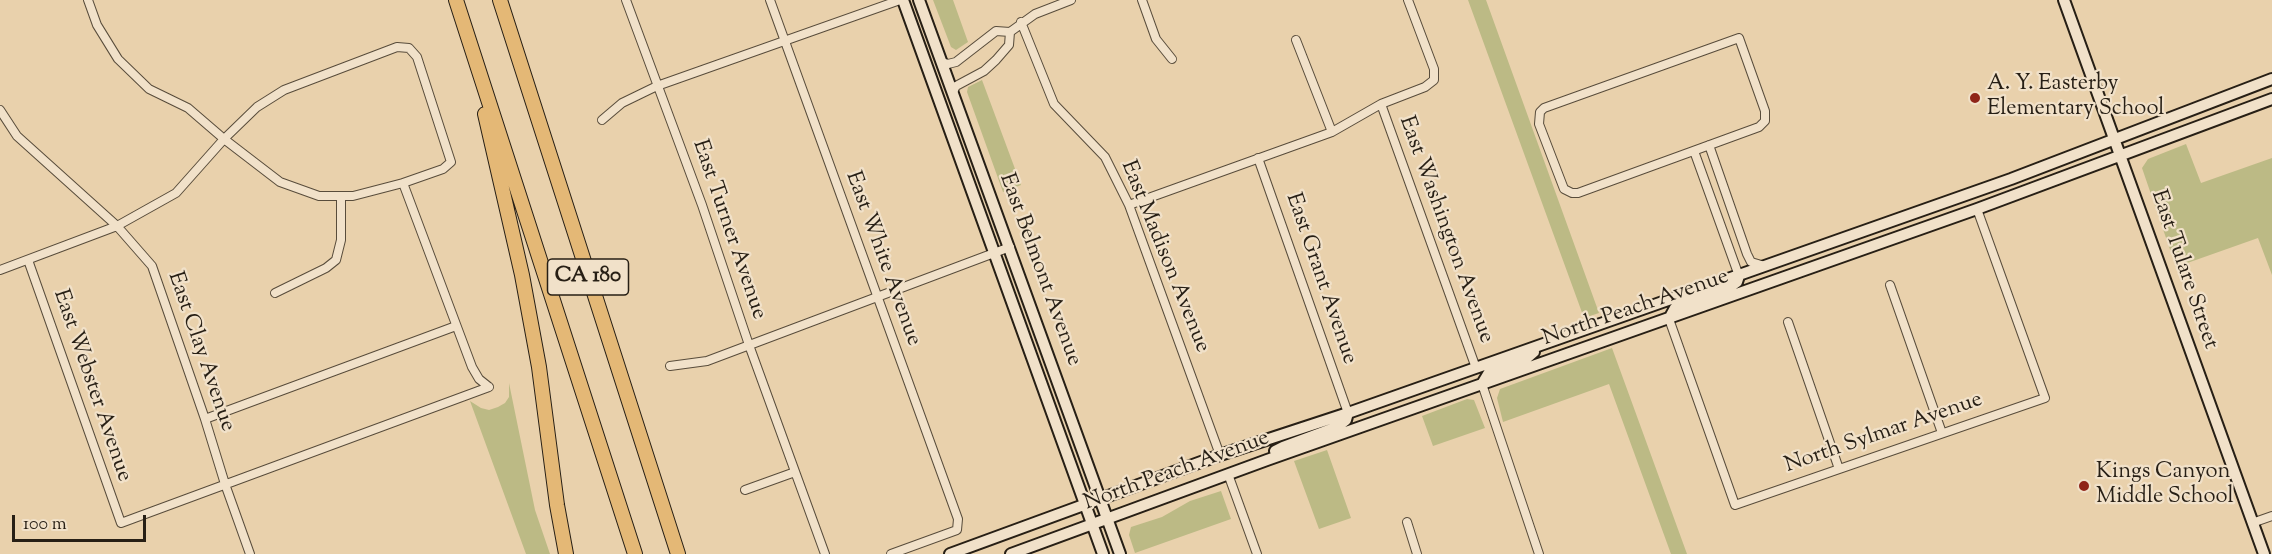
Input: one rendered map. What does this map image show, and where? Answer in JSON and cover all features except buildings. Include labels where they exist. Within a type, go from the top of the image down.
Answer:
[{"type":"highway","name":"CA 180","points":[[456,0],[635,554]]},
{"type":"highway","name":"CA 180","points":[[500,0],[678,554]]},
{"type":"highway","points":[[464,24],[522,274],[539,367],[557,505],[566,554]]},
{"type":"highway","points":[[619,375],[686,554]]},
{"type":"main road","name":"East Belmont Avenue","points":[[902,0],[1103,554]]},
{"type":"main road","name":"East Belmont Avenue","points":[[920,0],[1120,554]]},
{"type":"main road","name":"East Tulare Street","points":[[2064,0],[2264,554]]},
{"type":"main road","name":"North Peach Avenue","points":[[950,554],[1220,456],[1739,276],[2115,140],[2272,79]]},
{"type":"main road","name":"North Peach Avenue","points":[[1011,554],[1266,460],[1977,209],[2272,99]]},
{"type":"main road","points":[[1669,319],[1675,308],[1730,287],[1737,282],[1739,276]]},
{"type":"main road","points":[[1482,384],[1488,374],[1527,358],[1542,345]]},
{"type":"main road","points":[[1266,460],[1283,447],[1343,424],[1348,413]]},
{"type":"street","points":[[0,270],[117,226],[176,193],[224,139],[257,107],[284,90],[397,47],[409,48],[417,57],[451,162],[443,169],[403,183],[353,196],[319,196],[280,182],[224,139],[188,108],[149,89],[118,59],[98,25],[88,0]]},
{"type":"street","name":"East Turner Avenue","points":[[626,0],[702,205],[749,345],[825,554]]},
{"type":"street","name":"East White Avenue","points":[[770,0],[958,519],[957,530],[891,554]]},
{"type":"street","points":[[602,120],[622,103],[657,86],[902,0]]},
{"type":"street","points":[[953,92],[956,86],[984,71],[996,60],[1009,45],[1010,32],[1021,22],[1071,0]]},
{"type":"street","points":[[1143,0],[1156,39],[1172,59]]},
{"type":"street","points":[[1129,205],[1332,132],[1381,104],[1425,87],[1434,80],[1434,69],[1408,0]]},
{"type":"street","name":"East Madison Avenue","points":[[1021,22],[1054,104],[1105,157],[1129,205],[1220,456]]},
{"type":"street","points":[[942,62],[956,62],[996,31],[1010,32]]},
{"type":"street","points":[[1739,38],[1765,111],[1765,121],[1759,127],[1709,145],[1578,193],[1568,192],[1561,184],[1539,124],[1540,112],[1547,106],[1739,38]]},
{"type":"street","points":[[1296,40],[1332,132]]},
{"type":"street","name":"East Washington Avenue","points":[[1381,104],[1476,368]]},
{"type":"street","name":"East Clay Avenue","points":[[0,110],[17,136],[117,226],[152,266],[250,554]]},
{"type":"street","points":[[1709,145],[1751,262],[1766,266]]},
{"type":"street","points":[[1694,151],[1739,276]]},
{"type":"street","name":"East Grant Avenue","points":[[1258,158],[1348,413]]},
{"type":"street","points":[[225,484],[489,387],[479,379],[472,367],[403,183]]},
{"type":"street","points":[[274,293],[326,268],[336,260],[341,240],[341,196]]},
{"type":"street","name":"North Sylmar Avenue","points":[[1669,319],[1735,505],[2045,398],[1977,209]]},
{"type":"street","points":[[670,366],[707,361],[1010,247]]},
{"type":"street","name":"East Webster Avenue","points":[[28,260],[121,523],[225,484]]},
{"type":"street","points":[[1890,285],[1942,433]]},
{"type":"street","points":[[1788,322],[1839,469]]},
{"type":"street","points":[[205,418],[456,326]]},
{"type":"street","points":[[1482,384],[1539,554]]},
{"type":"street","points":[[745,490],[795,472]]},
{"type":"street","points":[[1228,474],[1257,554]]},
{"type":"street","points":[[2252,523],[2272,516]]},
{"type":"street","points":[[1407,522],[1417,554]]},
{"type":"shaded area","points":[[933,0],[953,0],[968,42],[956,50],[951,47]]},
{"type":"shaded area","points":[[1468,0],[1486,0],[1599,313],[1584,318]]},
{"type":"shaded area","points":[[982,80],[1021,185],[1003,192],[967,92],[968,87]]},
{"type":"shaded area","points":[[2186,144],[2201,183],[2272,158],[2272,275],[2258,238],[2176,267],[2142,168],[2148,159]]},
{"type":"shaded area","points":[[1612,348],[1687,554],[1671,554],[1609,384],[1503,422],[1497,398],[1500,389]]},
{"type":"shaded area","points":[[509,383],[535,510],[550,554],[526,554],[470,401],[489,410],[498,407],[509,397]]},
{"type":"shaded area","points":[[1467,399],[1474,400],[1485,428],[1433,446],[1422,416]]},
{"type":"shaded area","points":[[1327,450],[1351,518],[1319,529],[1294,461]]},
{"type":"shaded area","points":[[1221,491],[1231,519],[1135,553],[1129,535],[1131,527],[1162,517],[1190,501]]},
{"type":"place","name":"A. Y. Easterby Elementary School","points":[[1975,98]]},
{"type":"place","name":"Kings Canyon Middle School","points":[[2084,486]]}]
